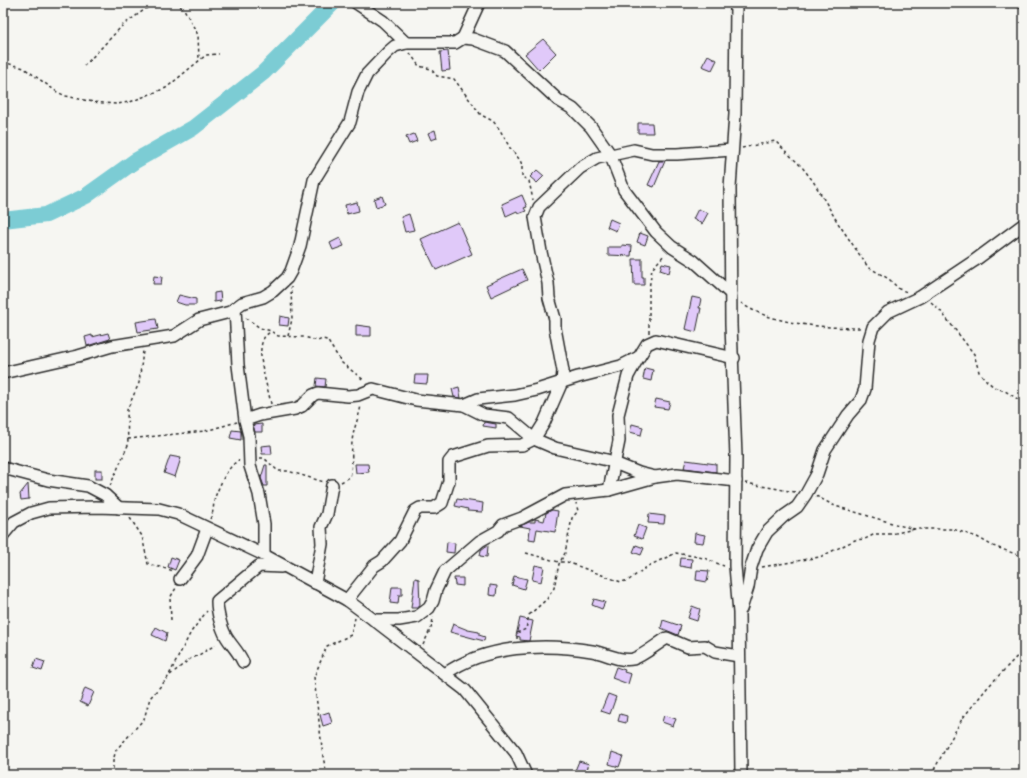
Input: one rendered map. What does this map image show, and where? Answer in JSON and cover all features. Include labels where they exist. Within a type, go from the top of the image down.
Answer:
[{"type":"street","points":[[356,3],[383,21],[406,43]]},
{"type":"street","points":[[264,555],[264,524],[259,494],[250,466],[249,436],[245,420],[235,312],[242,303],[263,296],[272,291],[287,278],[300,246],[314,180],[350,122],[358,92],[367,74],[376,63],[395,46],[406,43],[455,43],[463,38],[479,3]]},
{"type":"street","points":[[736,3],[735,114],[730,188],[736,481],[735,566],[739,613],[741,775]]},
{"type":"street","points":[[463,38],[473,39],[505,51],[558,100],[573,109],[586,122],[610,154],[624,190],[635,206],[672,246],[694,261],[732,294]]},
{"type":"street","points":[[347,600],[374,566],[386,557],[400,541],[415,512],[420,508],[434,508],[442,503],[449,481],[449,462],[453,457],[476,448],[488,446],[522,445],[534,439],[544,423],[562,382],[563,372],[555,328],[555,319],[549,298],[548,283],[541,252],[536,212],[558,186],[580,168],[597,158],[610,154],[634,150],[652,154],[677,154],[732,150]]},
{"type":"street","points":[[739,613],[748,587],[751,567],[757,550],[767,532],[784,516],[797,507],[817,474],[825,450],[848,415],[861,400],[865,389],[870,340],[873,327],[888,312],[920,297],[974,261],[1024,224]]},
{"type":"street","points":[[3,373],[78,356],[112,346],[174,336],[199,320],[235,312]]},
{"type":"street","points":[[609,490],[619,441],[618,415],[628,376],[647,344],[656,340],[734,358]]},
{"type":"street","points":[[464,405],[478,399],[514,395],[622,366],[639,357]]},
{"type":"street","points":[[245,420],[272,412],[302,406],[313,395],[318,393],[336,396],[368,391],[416,400],[464,405],[484,415],[510,418],[534,439],[555,448],[615,463],[639,473],[655,477]]},
{"type":"street","points":[[3,468],[48,480],[88,486],[105,494],[121,508]]},
{"type":"street","points":[[374,620],[399,620],[417,617],[429,608],[445,571],[480,541],[498,531],[503,525],[522,518],[556,499],[580,492],[609,490],[655,477],[689,474],[736,481]]},
{"type":"street","points":[[315,583],[322,544],[321,527],[327,514],[332,485]]},
{"type":"street","points":[[3,535],[14,522],[41,509],[121,508],[168,511],[207,528],[242,546],[264,555],[285,568],[347,600],[418,653],[465,690],[508,742],[522,763],[526,775]]},
{"type":"street","points":[[181,576],[197,556],[207,528]]},
{"type":"street","points":[[242,546],[259,566]]},
{"type":"street","points":[[242,662],[239,653],[228,640],[217,607],[217,601],[259,566],[270,565],[285,568]]},
{"type":"street","points":[[445,674],[456,666],[480,656],[516,648],[556,647],[605,653],[623,660],[634,659],[667,638],[688,647],[705,646],[715,652],[739,656]]},
{"type":"path","points":[[84,66],[123,25],[154,3]]},
{"type":"path","points":[[175,3],[184,9],[196,30],[199,42],[200,59]]},
{"type":"path","points":[[1014,3],[1024,12]]},
{"type":"path","points":[[406,43],[419,66],[431,69],[437,76],[454,79],[481,115],[493,121],[500,130],[510,148],[520,160],[522,165],[522,177],[529,181],[536,212]]},
{"type":"path","points":[[3,62],[24,68],[57,92],[66,96],[93,102],[117,104],[130,102],[166,88],[206,55],[219,54]]},
{"type":"path","points":[[732,150],[752,148],[775,141],[813,181],[838,223],[868,267],[889,279],[899,289],[932,302],[974,354],[979,372],[987,381],[994,387],[1005,391],[1024,403]]},
{"type":"path","points":[[647,344],[650,326],[648,290],[652,268],[672,246]]},
{"type":"path","points":[[287,278],[292,291],[290,305],[292,319],[288,336]]},
{"type":"path","points":[[732,294],[754,311],[790,322],[850,328],[873,327]]},
{"type":"path","points":[[207,528],[215,508],[214,499],[224,477],[237,461],[249,456],[264,458],[278,471],[316,479],[332,485],[344,481],[350,477],[353,465],[352,442],[355,425],[368,391],[362,378],[342,363],[327,340],[322,339],[318,341],[288,336],[278,336],[271,331],[260,328],[235,312]]},
{"type":"path","points":[[271,331],[263,338],[261,343],[262,365],[272,412]]},
{"type":"path","points":[[105,494],[117,474],[118,468],[125,454],[128,439],[127,410],[139,382],[144,341]]},
{"type":"path","points":[[128,439],[205,431],[245,420]]},
{"type":"path","points":[[736,481],[819,497],[835,506],[916,529]]},
{"type":"path","points":[[516,648],[517,633],[526,629],[530,615],[548,599],[554,588],[559,564],[562,562],[572,518],[578,511],[576,502],[580,492]]},
{"type":"path","points":[[121,508],[142,536],[148,564],[181,576],[170,598],[171,620]]},
{"type":"path","points":[[751,567],[766,568],[794,563],[820,557],[855,540],[864,539],[875,534],[891,534],[916,529],[953,529],[977,537],[993,546],[1024,557]]},
{"type":"path","points":[[526,553],[593,571],[620,582],[629,580],[648,566],[676,553],[704,558],[722,566],[735,566]]},
{"type":"path","points":[[113,775],[113,761],[116,750],[144,719],[150,698],[168,676],[190,632],[217,601]]},
{"type":"path","points":[[418,653],[433,623],[433,601]]},
{"type":"path","points":[[327,775],[323,757],[314,677],[327,646],[351,635],[353,620],[363,612]]},
{"type":"path","points":[[168,676],[190,659],[199,656],[215,645]]},
{"type":"path","points":[[931,775],[962,719],[987,688],[1024,649]]},
{"type":"building","points":[[543,39],[556,53],[539,70],[525,54]]},
{"type":"building","points":[[448,51],[450,70],[442,71],[440,52]]},
{"type":"building","points":[[708,55],[717,60],[712,70],[702,66]]},
{"type":"building","points":[[638,123],[652,123],[653,133],[638,133]]},
{"type":"building","points":[[435,130],[437,138],[431,140],[428,133]]},
{"type":"building","points":[[414,134],[417,141],[409,144],[406,137]]},
{"type":"building","points":[[659,161],[665,161],[654,187],[648,185]]},
{"type":"building","points":[[537,170],[544,176],[537,183],[530,177]]},
{"type":"building","points":[[522,195],[527,207],[524,208],[526,211],[518,214],[517,211],[506,216],[502,204]]},
{"type":"building","points":[[382,196],[385,204],[376,207],[374,199]]},
{"type":"building","points":[[357,202],[359,211],[347,214],[345,205]]},
{"type":"building","points":[[698,209],[708,213],[702,224],[693,219]]},
{"type":"building","points":[[409,214],[414,230],[405,232],[401,217]]},
{"type":"building","points":[[610,219],[619,223],[616,231],[607,227]]},
{"type":"building","points":[[458,222],[472,254],[436,270],[421,239]]},
{"type":"building","points":[[640,233],[648,236],[645,245],[637,242]]},
{"type":"building","points":[[340,238],[344,246],[333,250],[330,243]]},
{"type":"building","points":[[622,245],[632,246],[631,256],[608,255],[608,247],[622,247]]},
{"type":"building","points":[[633,259],[642,259],[642,277],[644,277],[644,285],[634,285]]},
{"type":"building","points":[[662,263],[671,265],[669,273],[660,270]]},
{"type":"building","points":[[522,269],[527,280],[491,297],[486,285]]},
{"type":"building","points":[[154,276],[162,277],[161,284],[153,284]]},
{"type":"building","points":[[220,292],[221,301],[214,302],[214,293]]},
{"type":"building","points":[[179,295],[196,299],[196,305],[185,305],[176,302]]},
{"type":"building","points":[[692,297],[701,299],[699,308],[701,308],[696,332],[685,329]]},
{"type":"building","points":[[280,316],[289,318],[288,326],[279,325]]},
{"type":"building","points":[[156,319],[158,329],[138,332],[136,322]]},
{"type":"building","points":[[356,325],[371,327],[371,336],[356,336]]},
{"type":"building","points":[[108,333],[110,339],[87,346],[85,337]]},
{"type":"building","points":[[645,368],[653,370],[651,381],[643,379]]},
{"type":"building","points":[[415,375],[428,375],[427,384],[414,383]]},
{"type":"building","points":[[317,378],[326,379],[325,387],[316,386]]},
{"type":"building","points":[[459,387],[461,398],[454,397],[452,389]]},
{"type":"building","points":[[656,399],[670,402],[668,409],[654,407]]},
{"type":"building","points":[[484,422],[496,424],[496,428],[483,426]]},
{"type":"building","points":[[262,424],[262,432],[255,432],[253,425]]},
{"type":"building","points":[[632,424],[643,427],[641,435],[630,432]]},
{"type":"building","points":[[232,430],[241,431],[241,440],[230,438]]},
{"type":"building","points":[[271,445],[272,454],[262,454],[261,446]]},
{"type":"building","points":[[170,456],[181,458],[175,477],[164,473]]},
{"type":"building","points":[[686,460],[716,464],[716,472],[684,468]]},
{"type":"building","points":[[355,464],[368,464],[369,472],[356,473]]},
{"type":"building","points":[[265,465],[267,465],[267,486],[264,486],[261,478]]},
{"type":"building","points":[[95,470],[102,470],[102,479],[95,479]]},
{"type":"building","points":[[28,484],[29,499],[21,500],[20,494]]},
{"type":"building","points":[[457,499],[483,503],[482,512],[467,511],[468,509],[455,506]]},
{"type":"building","points":[[552,510],[558,511],[555,532],[537,529],[535,540],[529,539],[530,528],[520,526],[529,522],[535,522],[535,519],[544,521],[546,513]]},
{"type":"building","points":[[649,514],[665,516],[664,524],[648,523]]},
{"type":"building","points":[[638,525],[646,528],[642,539],[634,536]]},
{"type":"building","points":[[695,533],[705,535],[703,543],[694,542]]},
{"type":"building","points":[[447,542],[455,543],[454,553],[446,552]]},
{"type":"building","points":[[636,545],[644,548],[641,555],[633,552]]},
{"type":"building","points":[[488,546],[487,557],[480,556],[481,550]]},
{"type":"building","points":[[171,557],[179,560],[175,570],[168,567]]},
{"type":"building","points":[[681,558],[692,559],[691,568],[680,566]]},
{"type":"building","points":[[535,565],[544,567],[541,582],[532,580]]},
{"type":"building","points":[[697,570],[709,571],[707,582],[696,580]]},
{"type":"building","points":[[514,576],[527,579],[524,589],[512,585]]},
{"type":"building","points":[[415,578],[419,579],[420,606],[417,608],[411,608]]},
{"type":"building","points":[[454,578],[463,578],[463,586],[455,585]]},
{"type":"building","points":[[490,585],[497,586],[496,596],[489,595]]},
{"type":"building","points":[[392,587],[402,587],[402,595],[399,595],[398,604],[390,603]]},
{"type":"building","points":[[594,599],[605,602],[602,609],[592,605]]},
{"type":"building","points":[[692,606],[700,609],[697,621],[688,618]]},
{"type":"building","points":[[520,618],[533,621],[529,641],[520,640],[520,637],[516,636]]},
{"type":"building","points":[[663,620],[681,626],[678,635],[661,628]]},
{"type":"building","points":[[453,624],[468,630],[479,632],[479,635],[485,637],[484,641],[450,632]]},
{"type":"building","points":[[156,627],[167,633],[165,641],[152,635]]},
{"type":"building","points":[[36,659],[45,662],[42,671],[33,668]]},
{"type":"building","points":[[616,667],[631,674],[628,684],[612,678]]},
{"type":"building","points":[[85,688],[94,692],[88,706],[80,702]]},
{"type":"building","points":[[608,694],[616,697],[610,714],[601,711]]},
{"type":"building","points":[[329,712],[332,723],[323,726],[320,715]]},
{"type":"building","points":[[620,714],[627,716],[626,723],[618,721]]},
{"type":"building","points":[[664,715],[676,719],[673,726],[662,722]]},
{"type":"building","points":[[612,752],[623,756],[619,767],[609,764]]},
{"type":"building","points":[[579,761],[589,764],[585,775],[574,773]]},
{"type":"waterway","points":[[3,220],[46,215],[86,196],[135,161],[193,128],[263,73],[333,3]]}]
